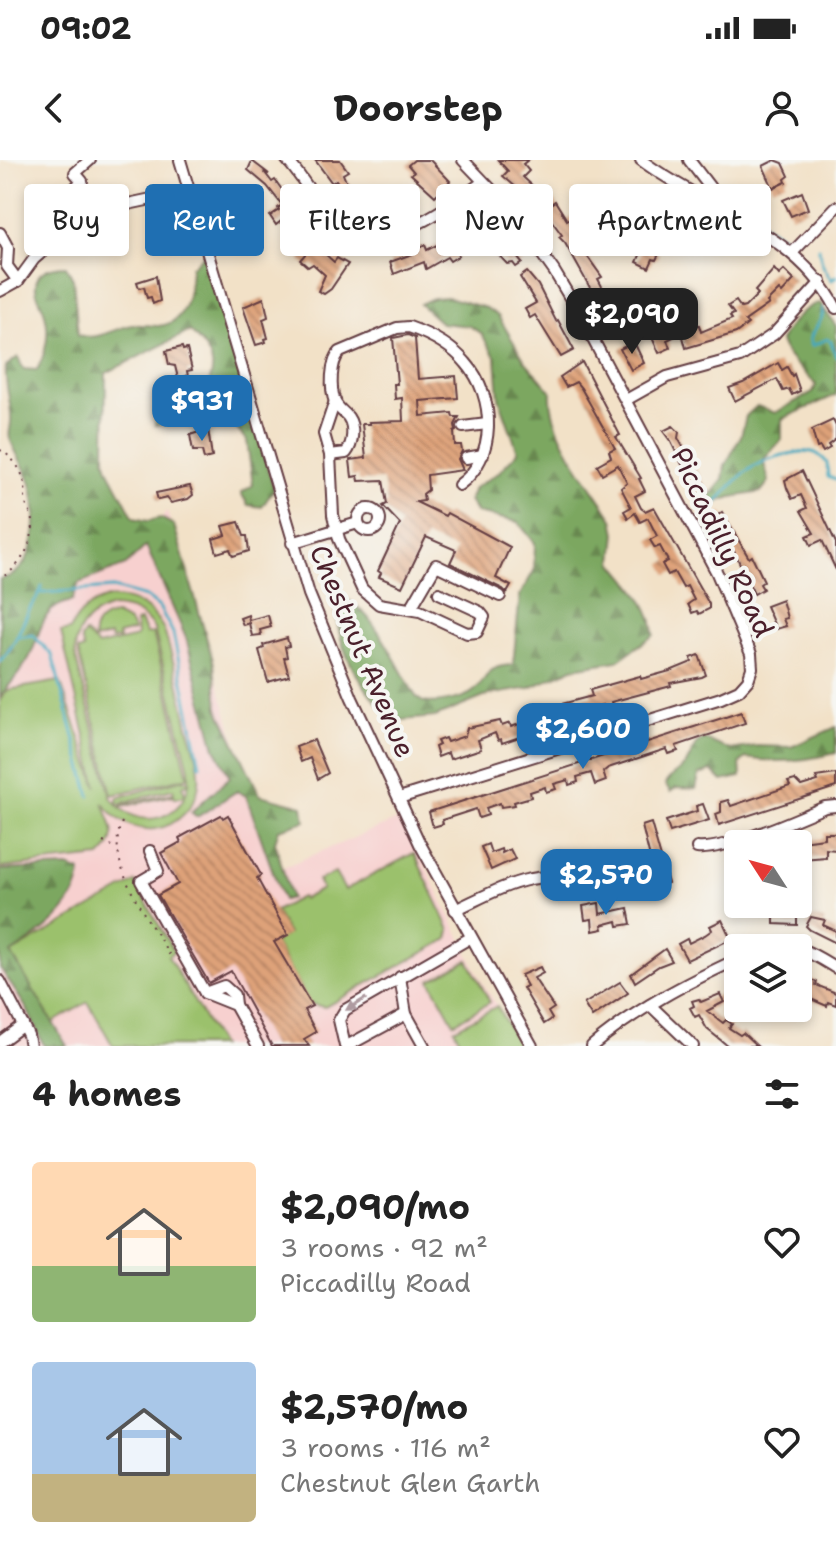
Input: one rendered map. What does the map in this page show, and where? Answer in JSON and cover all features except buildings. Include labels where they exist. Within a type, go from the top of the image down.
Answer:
[{"type":"street","points":[[79,184],[82,181],[75,173],[90,160]]},
{"type":"street","name":"Chestnut Avenue","points":[[180,160],[187,184]]},
{"type":"street","points":[[287,160],[342,230],[364,236],[375,237],[440,214],[483,182]]},
{"type":"street","name":"Piccadilly Road","points":[[399,798],[721,698],[739,690],[748,680],[752,668],[751,654],[717,573],[554,271],[509,208],[463,160]]},
{"type":"street","points":[[641,160],[681,184]]},
{"type":"street","points":[[689,160],[707,184]]},
{"type":"street","points":[[792,253],[836,207]]},
{"type":"street","points":[[0,233],[8,248],[7,266],[18,281]]},
{"type":"street","points":[[771,240],[792,253],[821,282],[836,308]]},
{"type":"street","points":[[0,291],[18,281],[39,256]]},
{"type":"street","name":"Chestnut Avenue","points":[[208,256],[292,543],[334,656],[455,910],[532,1046]]},
{"type":"street","points":[[626,400],[667,377],[740,357],[774,334],[821,282]]},
{"type":"street","points":[[439,593],[480,612],[484,617],[477,632],[467,633],[411,608],[385,606],[367,596],[349,563],[333,515],[330,455],[324,434],[335,401],[333,367],[340,352],[397,328],[409,327],[436,339],[466,362],[485,400],[487,448],[475,469],[459,485]]},
{"type":"street","points":[[330,455],[346,453],[353,441],[351,422],[335,401]]},
{"type":"street","points":[[463,427],[487,424]]},
{"type":"street","points":[[466,458],[483,455]]},
{"type":"street","points":[[292,543],[358,523]]},
{"type":"street","points":[[411,608],[436,565],[500,596]]},
{"type":"street","points":[[697,848],[708,849],[747,838],[825,807],[836,806]]},
{"type":"street","points":[[150,851],[158,871],[141,881],[205,993],[235,1005],[258,1046]]},
{"type":"street","points":[[455,910],[531,879],[549,876],[574,881],[598,880],[615,868]]},
{"type":"street","points":[[406,1014],[346,1046],[339,1020],[345,1010],[470,938]]},
{"type":"street","points":[[812,955],[836,968]]},
{"type":"street","points":[[596,1045],[671,991],[724,966]]},
{"type":"street","points":[[400,977],[406,1014],[424,1046]]},
{"type":"street","points":[[0,981],[23,1025],[30,1046]]},
{"type":"street","points":[[650,1005],[693,1046]]},
{"type":"street","points":[[0,1042],[23,1025]]},
{"type":"path","points":[[0,450],[12,458],[18,468],[25,483],[25,503],[33,518],[32,539],[18,564],[0,578]]},
{"type":"path","points":[[103,842],[117,848]]},
{"type":"shaded area","points":[[167,511],[274,871],[402,818],[482,982],[522,1046],[0,1046],[0,647],[39,583],[128,558]]},
{"type":"green space","points":[[205,256],[274,489],[262,507],[248,505],[241,493],[253,485],[247,441],[221,410],[155,425],[155,412],[199,403],[210,381],[210,358],[190,331],[106,373],[105,457],[108,469],[134,518],[148,521],[161,518],[174,525],[214,664],[218,708],[260,795],[303,806],[305,821],[279,829],[275,842],[291,898],[283,900],[246,796],[237,791],[197,817],[191,812],[230,777],[215,748],[186,638],[146,546],[126,565],[79,583],[72,601],[46,616],[28,660],[0,697],[0,579],[22,566],[29,554],[35,525],[31,484],[9,437],[11,414],[6,366],[18,357],[23,369],[37,370],[43,357],[47,328],[37,292],[38,277],[50,268],[66,266],[73,279],[78,335],[93,337],[132,325],[158,326],[176,319],[185,304],[191,267]]},
{"type":"green space","points":[[447,297],[486,308],[498,316],[525,361],[551,391],[556,424],[563,441],[613,519],[616,533],[613,562],[645,605],[654,635],[617,661],[573,668],[530,688],[489,695],[435,717],[392,721],[368,692],[350,663],[339,631],[335,594],[360,609],[371,621],[417,698],[425,702],[439,702],[469,694],[497,667],[513,665],[520,595],[534,571],[535,543],[518,522],[477,513],[469,501],[474,488],[498,473],[518,452],[499,398],[496,358],[481,333],[469,326],[441,323],[420,304],[433,298]]},
{"type":"green space","points":[[820,303],[836,326],[836,395],[782,419],[782,439],[763,460],[769,481],[761,492],[711,504],[709,497],[723,480],[725,466],[741,436],[746,416],[757,406],[775,413],[813,392],[816,385],[790,358],[780,341],[802,312]]},
{"type":"green space","points":[[117,598],[140,604],[153,614],[163,628],[197,761],[199,783],[195,799],[179,819],[155,829],[126,823],[103,803],[113,837],[100,857],[0,868],[0,700],[8,690],[60,681],[97,787],[61,632],[70,630],[81,614],[102,600]],"holes":[[[112,607],[136,612],[154,629],[189,769],[189,782],[184,779],[117,798],[117,804],[111,797],[75,650],[83,626],[95,614]],[[173,789],[174,793],[121,805],[174,795],[175,798],[185,796],[177,807],[156,818],[131,815],[117,804]]]},
{"type":"green space","points":[[115,615],[129,622],[134,631],[118,635],[119,639],[111,640],[110,636],[94,640],[98,623]]},
{"type":"green space","points":[[140,621],[146,634],[153,633],[188,777],[112,795],[78,651],[84,649],[81,639],[85,633],[98,646],[137,637],[136,622]]},
{"type":"green space","points":[[836,727],[836,753],[791,761],[746,758],[740,763],[741,777],[722,781],[712,771],[699,775],[696,789],[676,788],[670,792],[665,784],[685,765],[697,744],[704,739],[730,750],[757,746],[791,747]]},
{"type":"green space","points":[[414,853],[450,930],[448,939],[325,1007],[310,1004],[274,942],[288,934],[275,911],[322,889],[318,880],[335,873],[345,890]]},
{"type":"green space","points":[[68,867],[81,872],[73,897],[45,929],[11,953],[67,1046],[44,1046],[27,1009],[0,968],[0,870]]},
{"type":"green space","points":[[135,882],[174,952],[168,956],[220,1046],[113,1046],[88,1002],[52,1023],[11,953]]},
{"type":"green space","points":[[468,960],[490,1002],[454,1023],[430,980]]},
{"type":"green space","points":[[497,1006],[519,1046],[463,1046],[454,1029]]},
{"type":"waterway","points":[[771,230],[784,237]]},
{"type":"waterway","points":[[819,248],[821,261],[832,280],[836,276]]},
{"type":"waterway","points":[[823,308],[822,317],[810,338],[812,346],[827,339],[831,341],[836,357]]},
{"type":"waterway","points":[[705,508],[714,506],[748,470],[780,456],[804,451],[816,453],[827,463],[828,477],[836,480]]},
{"type":"waterway","points":[[0,661],[13,643],[42,587]]},
{"type":"waterway","points":[[42,593],[113,588],[146,597],[159,607],[173,633],[200,765]]},
{"type":"waterway","points":[[18,637],[33,635],[52,655],[90,796]]}]
